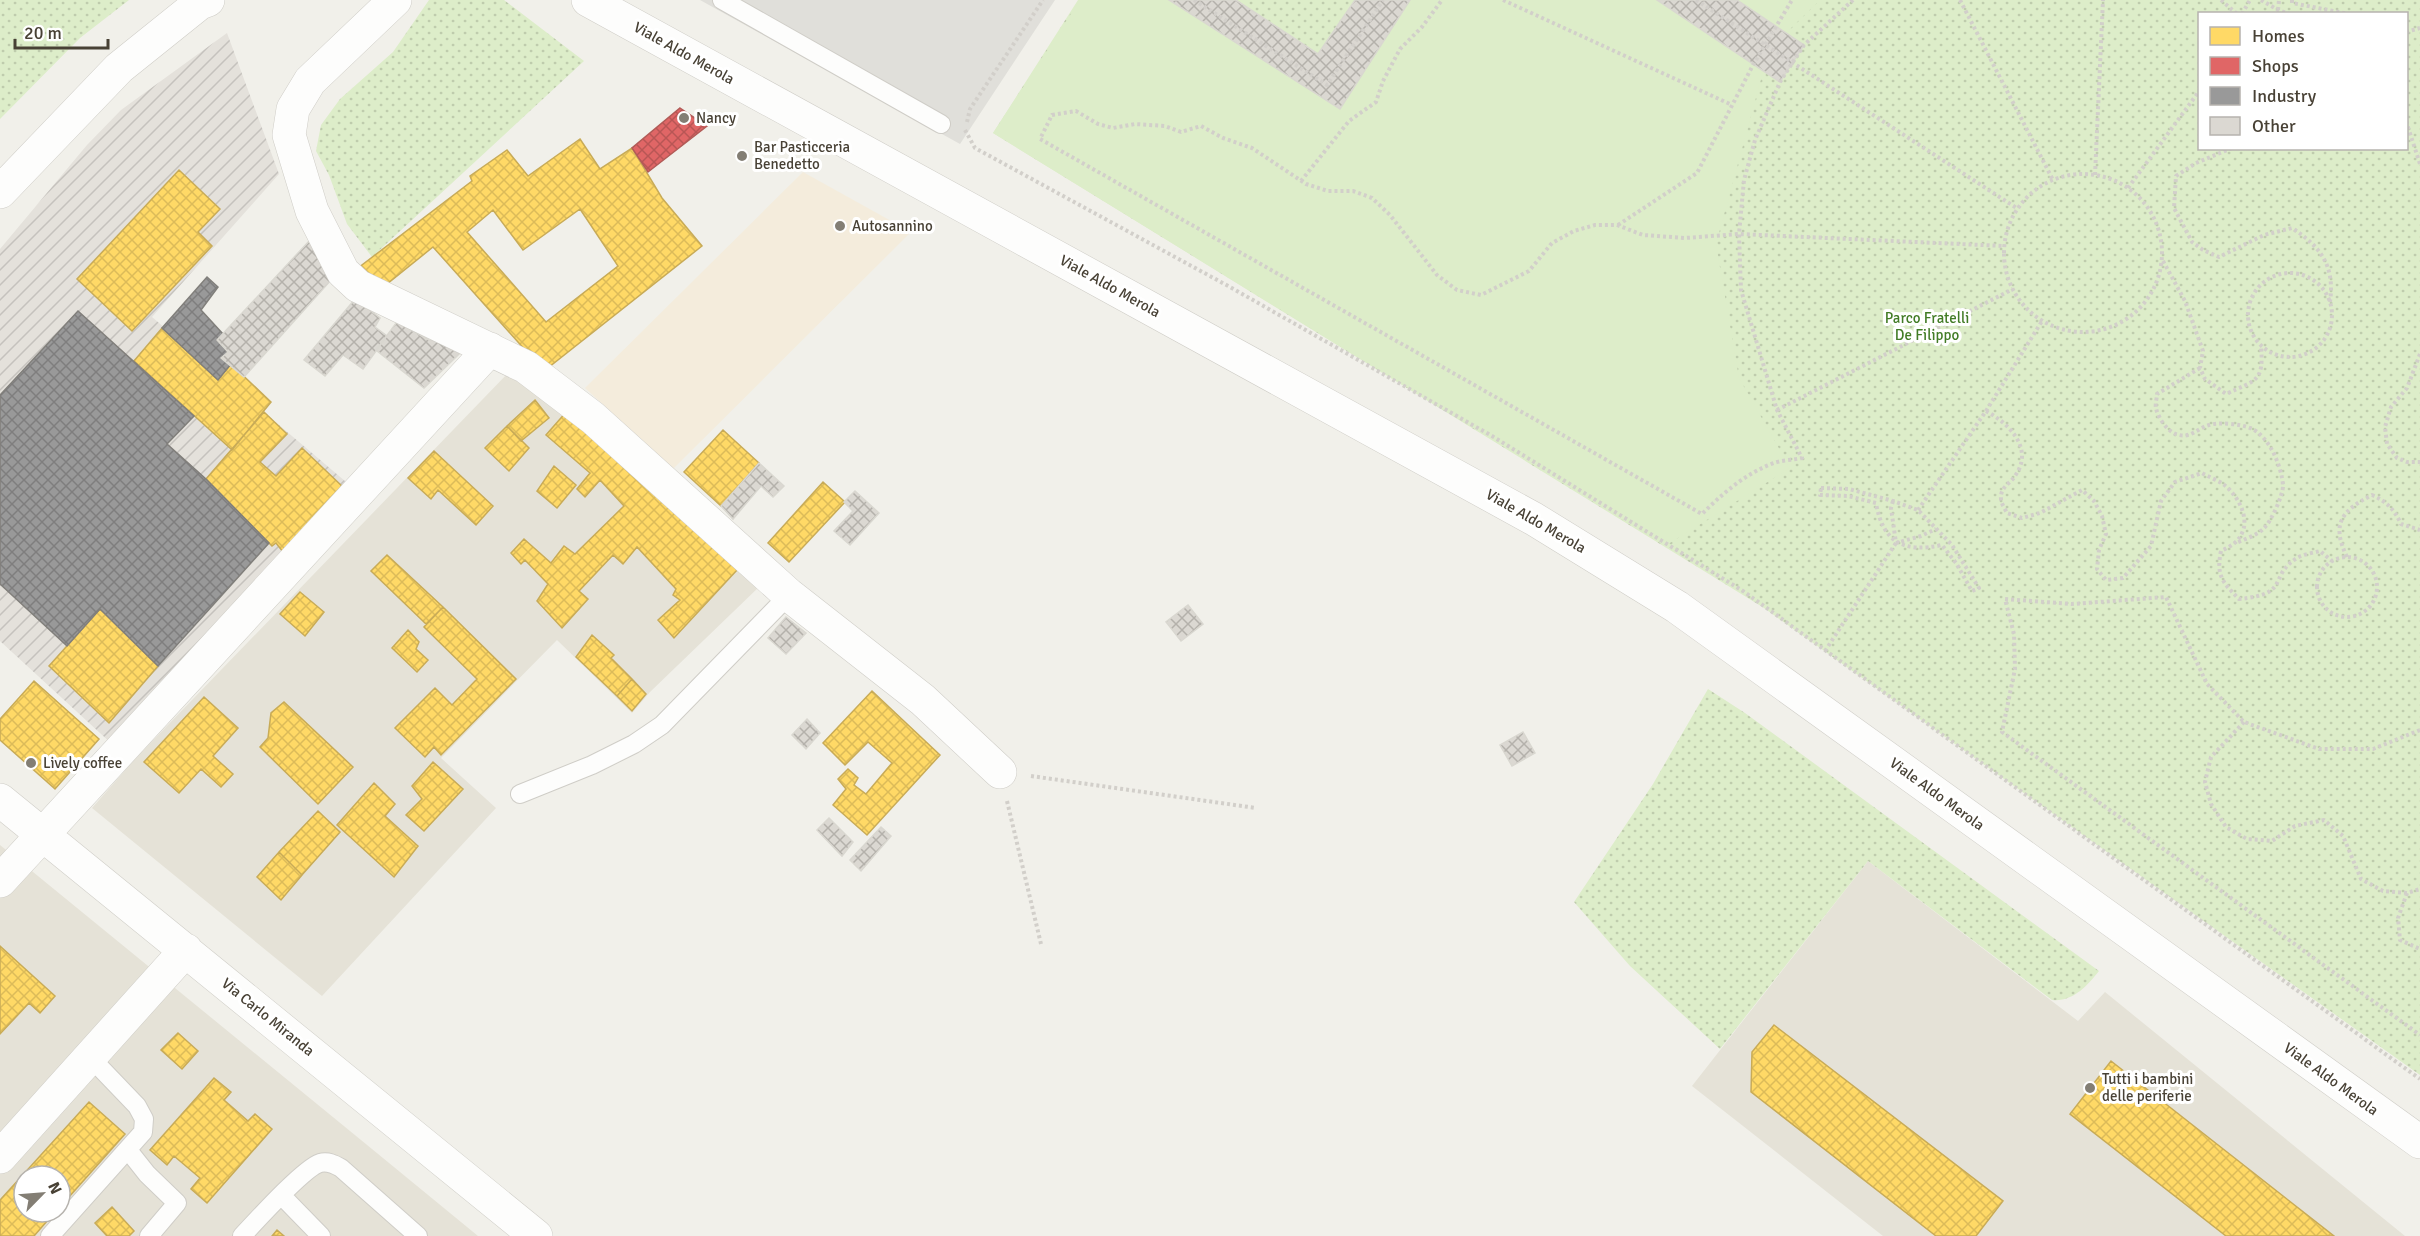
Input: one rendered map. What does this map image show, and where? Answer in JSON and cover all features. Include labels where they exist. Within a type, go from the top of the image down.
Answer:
[{"type":"street","points":[[0,192],[119,68],[200,3],[208,0]]},
{"type":"street","points":[[395,0],[310,81],[293,109],[289,135],[312,211],[343,272],[358,286],[526,367],[593,418],[789,595],[923,700],[999,772]]},
{"type":"street","name":"Viale Aldo Merola","points":[[588,0],[1534,519],[1677,607],[2420,1142]]},
{"type":"street","points":[[0,880],[490,349]]},
{"type":"street","name":"Via Carlo Miranda","points":[[0,800],[536,1236]]},
{"type":"street","points":[[0,1157],[186,950]]},
{"type":"lane","points":[[722,0],[941,124]]},
{"type":"lane","points":[[520,794],[592,765],[634,744],[662,725],[789,595]]},
{"type":"lane","points":[[50,1236],[128,1150],[143,1132],[145,1125],[142,1112],[90,1057]]},
{"type":"lane","points":[[128,1150],[147,1174],[177,1203],[149,1236]]},
{"type":"lane","points":[[242,1236],[313,1166],[321,1162],[332,1163],[342,1168],[418,1236]]},
{"type":"lane","points":[[282,1196],[321,1236]]},
{"type":"path","points":[[987,155],[975,148],[965,130],[970,110],[1043,0]]},
{"type":"path","points":[[1194,0],[1327,85],[1383,0]]},
{"type":"path","points":[[1301,181],[1349,121],[1376,102],[1383,81],[1400,49],[1422,27],[1442,0]]},
{"type":"path","points":[[1503,0],[1732,105]]},
{"type":"path","points":[[1696,0],[1791,64],[2018,209]]},
{"type":"path","points":[[1617,225],[1697,173],[1764,46],[1792,0]]},
{"type":"path","points":[[1853,0],[1804,45],[1780,82],[1755,140],[1744,180],[1739,234],[1741,290],[1777,410],[1802,458],[1775,463],[1751,475],[1729,489],[1702,514],[1040,139],[1052,115],[1076,111],[1098,124],[1113,128],[1135,124],[1165,126],[1181,132],[1201,126],[1223,138],[1252,148],[1301,181],[1328,191],[1353,191],[1372,198],[1390,215],[1437,276],[1457,290],[1481,295],[1529,271],[1552,243],[1575,231],[1596,225],[1617,225],[1643,236],[1685,238],[1739,234],[2004,246]]},
{"type":"path","points":[[1960,0],[2053,180]]},
{"type":"path","points":[[2095,175],[2103,0]]},
{"type":"path","points":[[2221,0],[2235,12]]},
{"type":"path","points":[[2261,0],[2284,12]]},
{"type":"path","points":[[2278,10],[2279,0]]},
{"type":"path","points":[[2292,0],[2292,3],[2339,12]]},
{"type":"path","points":[[2128,188],[2198,93]]},
{"type":"path","points":[[2408,127],[2420,164]]},
{"type":"path","points":[[2227,150],[2196,163],[2176,176],[2174,208],[2192,242],[2219,257],[2264,235],[2292,228],[2310,240],[2321,254],[2332,285],[2330,302],[2332,316],[2329,330],[2312,351],[2300,356],[2286,357],[2261,346],[2252,334],[2248,321],[2248,307],[2261,283],[2273,276],[2287,272],[2301,274],[2314,280],[2324,290],[2330,302]]},
{"type":"path","points":[[2073,174],[2095,175],[2112,179],[2128,188],[2144,202],[2155,219],[2161,240],[2163,261],[2155,286],[2141,308],[2119,324],[2094,332],[2067,331],[2042,321],[2025,307],[2013,289],[2005,268],[2004,246],[2009,226],[2018,209],[2033,192],[2053,180],[2073,174]]},
{"type":"path","points":[[2163,261],[2185,301],[2203,351],[2200,368],[2205,379],[2226,394],[2256,380],[2263,368],[2261,346]]},
{"type":"path","points":[[1777,410],[2013,289]]},
{"type":"path","points":[[1917,510],[1986,411],[2042,321]]},
{"type":"path","points":[[2420,354],[2407,388],[2391,407],[2385,427],[2386,444],[2397,458],[2407,462],[2420,462]]},
{"type":"path","points":[[2200,368],[2157,394],[2156,408],[2162,421],[2168,429],[2178,435],[2190,435],[2209,425],[2251,428],[2264,438],[2272,452],[2283,488],[2272,517],[2264,529],[2221,551],[2217,568],[2226,585],[2239,599],[2260,597],[2274,590],[2297,557],[2320,551],[2332,561]]},
{"type":"path","points":[[1986,411],[2009,425],[2019,444],[2022,460],[2016,475],[2005,485],[2001,500],[2007,513],[2022,518],[2040,513],[2082,490],[2094,501],[2102,516],[2106,534],[2099,550],[2097,568],[2106,580],[2123,578],[2151,546],[2161,501],[2175,482],[2202,473],[2224,484],[2236,497],[2244,515],[2243,532],[2235,543]]},
{"type":"path","points":[[1821,488],[1849,489],[1893,501],[1917,510],[1952,545],[1979,588],[1972,591],[1956,563],[1942,545],[1920,550],[1896,543],[1879,522],[1876,503],[1848,496],[1820,495],[1821,488]]},
{"type":"path","points":[[2347,558],[2339,541],[2339,525],[2350,506],[2372,495],[2386,502],[2396,512],[2401,524],[2420,531]]},
{"type":"path","points":[[1893,501],[1891,508],[1896,543]]},
{"type":"path","points":[[1825,651],[1896,543],[1936,529]]},
{"type":"path","points":[[2347,558],[2357,559],[2366,564],[2372,571],[2377,590],[2368,608],[2350,617],[2331,612],[2319,597],[2317,587],[2324,568],[2332,561],[2347,558]]},
{"type":"path","points":[[2420,730],[2373,749],[2319,749],[2244,722],[2207,684],[2166,597],[2072,604],[2005,599],[2014,634],[2015,669],[2002,732],[2420,1035]]},
{"type":"path","points":[[2244,722],[2211,757],[2205,783],[2211,804],[2226,827],[2247,839],[2272,841],[2295,826],[2324,820],[2343,836],[2361,879],[2384,891],[2407,893],[2420,889]]},
{"type":"path","points":[[1041,944],[999,772],[1256,808]]},
{"type":"path","points":[[2407,893],[2398,918],[2400,940],[2420,949]]},
{"type":"shaded area","points":[[700,0],[1055,0],[960,144]]},
{"type":"shaded area","points":[[227,33],[279,174],[152,317],[352,487],[113,745],[0,641],[0,249],[87,145],[121,110]]},
{"type":"shaded area","points":[[803,172],[911,232],[673,469],[585,388]]},
{"type":"shaded area","points":[[513,368],[760,586],[650,692],[632,713],[557,640],[441,758],[496,808],[322,996],[92,808],[136,758]]},
{"type":"shaded area","points":[[0,845],[478,1236],[0,1236]]},
{"type":"shaded area","points":[[1868,861],[2078,1021],[2105,992],[2405,1236],[1883,1236],[1692,1086]]},
{"type":"green space","points":[[0,0],[129,0],[80,38],[0,119]]},
{"type":"green space","points":[[429,0],[504,0],[584,61],[372,257],[347,224],[329,175],[316,151],[321,125],[340,99],[393,52]]},
{"type":"green space","name":"Parco Fratelli De Filippo","points":[[1078,0],[2420,0],[2420,1075],[1764,608],[993,133]]},
{"type":"green space","points":[[1080,0],[1169,0],[1340,109],[1411,0],[1820,0],[1790,29],[1763,72],[1716,244],[1739,378],[1790,468],[1665,546],[993,133]]},
{"type":"green space","points":[[1708,689],[1745,713],[2099,971],[2073,996],[2052,1000],[1868,861],[1720,1049],[1630,966],[1574,902],[1653,784]]},
{"type":"building: Homes","points":[[580,139],[600,169],[632,148],[662,198],[702,246],[544,371],[433,247],[382,288],[358,268],[472,181],[470,176],[507,150],[528,176]],"holes":[[[580,209],[618,266],[546,322],[467,232],[493,210],[523,250]]]},
{"type":"building: Homes","points":[[179,170],[220,209],[198,232],[212,246],[132,331],[77,279]]},
{"type":"building: Homes","points":[[162,328],[218,380],[231,364],[271,402],[232,450],[134,361]]},
{"type":"building: Homes","points":[[535,400],[549,418],[521,441],[507,426]]},
{"type":"building: Homes","points":[[567,411],[737,570],[674,638],[658,620],[680,600],[673,595],[676,589],[637,547],[623,564],[613,555],[579,591],[588,599],[562,628],[537,601],[548,584],[525,560],[521,564],[511,553],[524,539],[551,563],[564,546],[575,554],[624,506],[600,480],[585,497],[577,489],[590,473],[546,435]]},
{"type":"building: Homes","points":[[264,412],[287,434],[260,462],[276,476],[302,448],[343,487],[287,557],[276,543],[272,546],[206,479]]},
{"type":"building: Homes","points":[[507,426],[529,448],[509,471],[485,448]]},
{"type":"building: Homes","points":[[723,430],[759,463],[721,506],[684,472]]},
{"type":"building: Homes","points":[[434,451],[493,506],[476,525],[438,490],[431,499],[408,478]]},
{"type":"building: Homes","points":[[554,466],[576,485],[557,508],[537,491]]},
{"type":"building: Homes","points":[[823,482],[845,502],[789,562],[768,543]]},
{"type":"building: Homes","points":[[387,555],[443,607],[426,624],[371,571]]},
{"type":"building: Homes","points":[[300,592],[324,612],[305,636],[280,614]]},
{"type":"building: Homes","points":[[443,607],[516,679],[441,755],[434,747],[425,757],[395,728],[435,688],[452,705],[477,679],[424,627]]},
{"type":"building: Homes","points":[[100,609],[158,666],[109,723],[49,666]]},
{"type":"building: Homes","points":[[408,630],[419,642],[416,649],[428,660],[417,672],[392,648]]},
{"type":"building: Homes","points":[[592,635],[614,655],[611,658],[632,679],[617,696],[576,657]]},
{"type":"building: Homes","points":[[632,679],[646,694],[632,711],[617,696]]},
{"type":"building: Homes","points":[[34,681],[99,739],[55,789],[0,740],[0,719]]},
{"type":"building: Homes","points":[[872,691],[940,755],[867,835],[833,805],[846,789],[838,779],[848,769],[858,778],[854,785],[866,794],[892,763],[868,742],[845,765],[823,743]]},
{"type":"building: Homes","points":[[204,697],[238,728],[213,756],[233,774],[221,787],[201,769],[179,793],[144,762]]},
{"type":"building: Homes","points":[[284,702],[353,767],[318,804],[260,747],[268,738],[271,713]]},
{"type":"building: Homes","points":[[433,762],[463,789],[424,831],[406,815],[422,799],[412,786]]},
{"type":"building: Homes","points":[[374,783],[395,804],[385,816],[418,846],[394,877],[337,825]]},
{"type":"building: Homes","points":[[318,811],[340,832],[302,875],[279,852]]},
{"type":"building: Homes","points":[[279,852],[302,875],[281,900],[257,877]]},
{"type":"building: Homes","points":[[0,946],[55,996],[40,1013],[29,1003],[0,1034]]},
{"type":"building: Homes","points":[[1774,1025],[2003,1201],[1976,1236],[1936,1236],[1751,1092],[1752,1052]]},
{"type":"building: Homes","points":[[178,1033],[198,1051],[182,1069],[161,1050]]},
{"type":"building: Homes","points":[[2111,1061],[2334,1236],[2226,1236],[2070,1114]]},
{"type":"building: Homes","points":[[214,1078],[231,1092],[224,1100],[248,1121],[255,1114],[272,1129],[207,1203],[191,1189],[200,1178],[174,1156],[167,1165],[150,1150]]},
{"type":"building: Homes","points":[[89,1102],[125,1134],[72,1194],[72,1164],[33,1164]]},
{"type":"building: Homes","points":[[12,1187],[12,1224],[44,1224],[34,1236],[0,1236],[0,1200]]},
{"type":"building: Homes","points":[[112,1207],[134,1231],[129,1236],[107,1236],[95,1223]]},
{"type":"building: Homes","points":[[277,1230],[284,1236],[272,1236]]},
{"type":"building: Shops","points":[[680,108],[707,126],[648,172],[632,148]]},
{"type":"building: Industry","points":[[207,277],[218,287],[201,310],[223,334],[217,340],[228,352],[221,358],[231,364],[218,380],[162,328]]},
{"type":"building: Industry","points":[[78,311],[194,416],[167,444],[206,479],[269,543],[158,666],[100,609],[67,646],[0,584],[0,395]]},
{"type":"building: Other","points":[[1169,0],[1236,0],[1318,54],[1355,0],[1410,0],[1340,109]]},
{"type":"building: Other","points":[[1657,0],[1737,0],[1804,45],[1780,82]]},
{"type":"building: Other","points":[[311,239],[332,279],[244,377],[221,358],[228,352],[217,340]]},
{"type":"building: Other","points":[[355,299],[380,318],[375,327],[387,336],[363,369],[343,355],[325,376],[304,360]]},
{"type":"building: Other","points":[[397,322],[429,340],[445,344],[459,354],[424,388],[376,350]]},
{"type":"building: Other","points":[[759,463],[784,486],[773,497],[761,486],[733,519],[721,506]]},
{"type":"building: Other","points":[[855,491],[879,513],[850,545],[834,531],[853,511],[844,502]]},
{"type":"building: Other","points":[[1188,605],[1203,624],[1181,641],[1166,622]]},
{"type":"building: Other","points":[[786,617],[806,633],[786,654],[768,638]]},
{"type":"building: Other","points":[[807,719],[820,733],[806,749],[792,735]]},
{"type":"building: Other","points":[[1523,732],[1535,753],[1512,766],[1500,745]]},
{"type":"building: Other","points":[[829,818],[853,842],[842,856],[817,830]]},
{"type":"building: Other","points":[[881,827],[891,836],[861,871],[850,860]]},
{"type":"place","name":"Nancy","points":[[684,118]]},
{"type":"place","name":"Bar Pasticceria Benedetto","points":[[742,156]]},
{"type":"place","name":"Autosannino","points":[[840,226]]},
{"type":"place","name":"Lively coffee","points":[[31,763]]},
{"type":"place","name":"Tutti i bambini delle periferie","points":[[2090,1088]]}]
